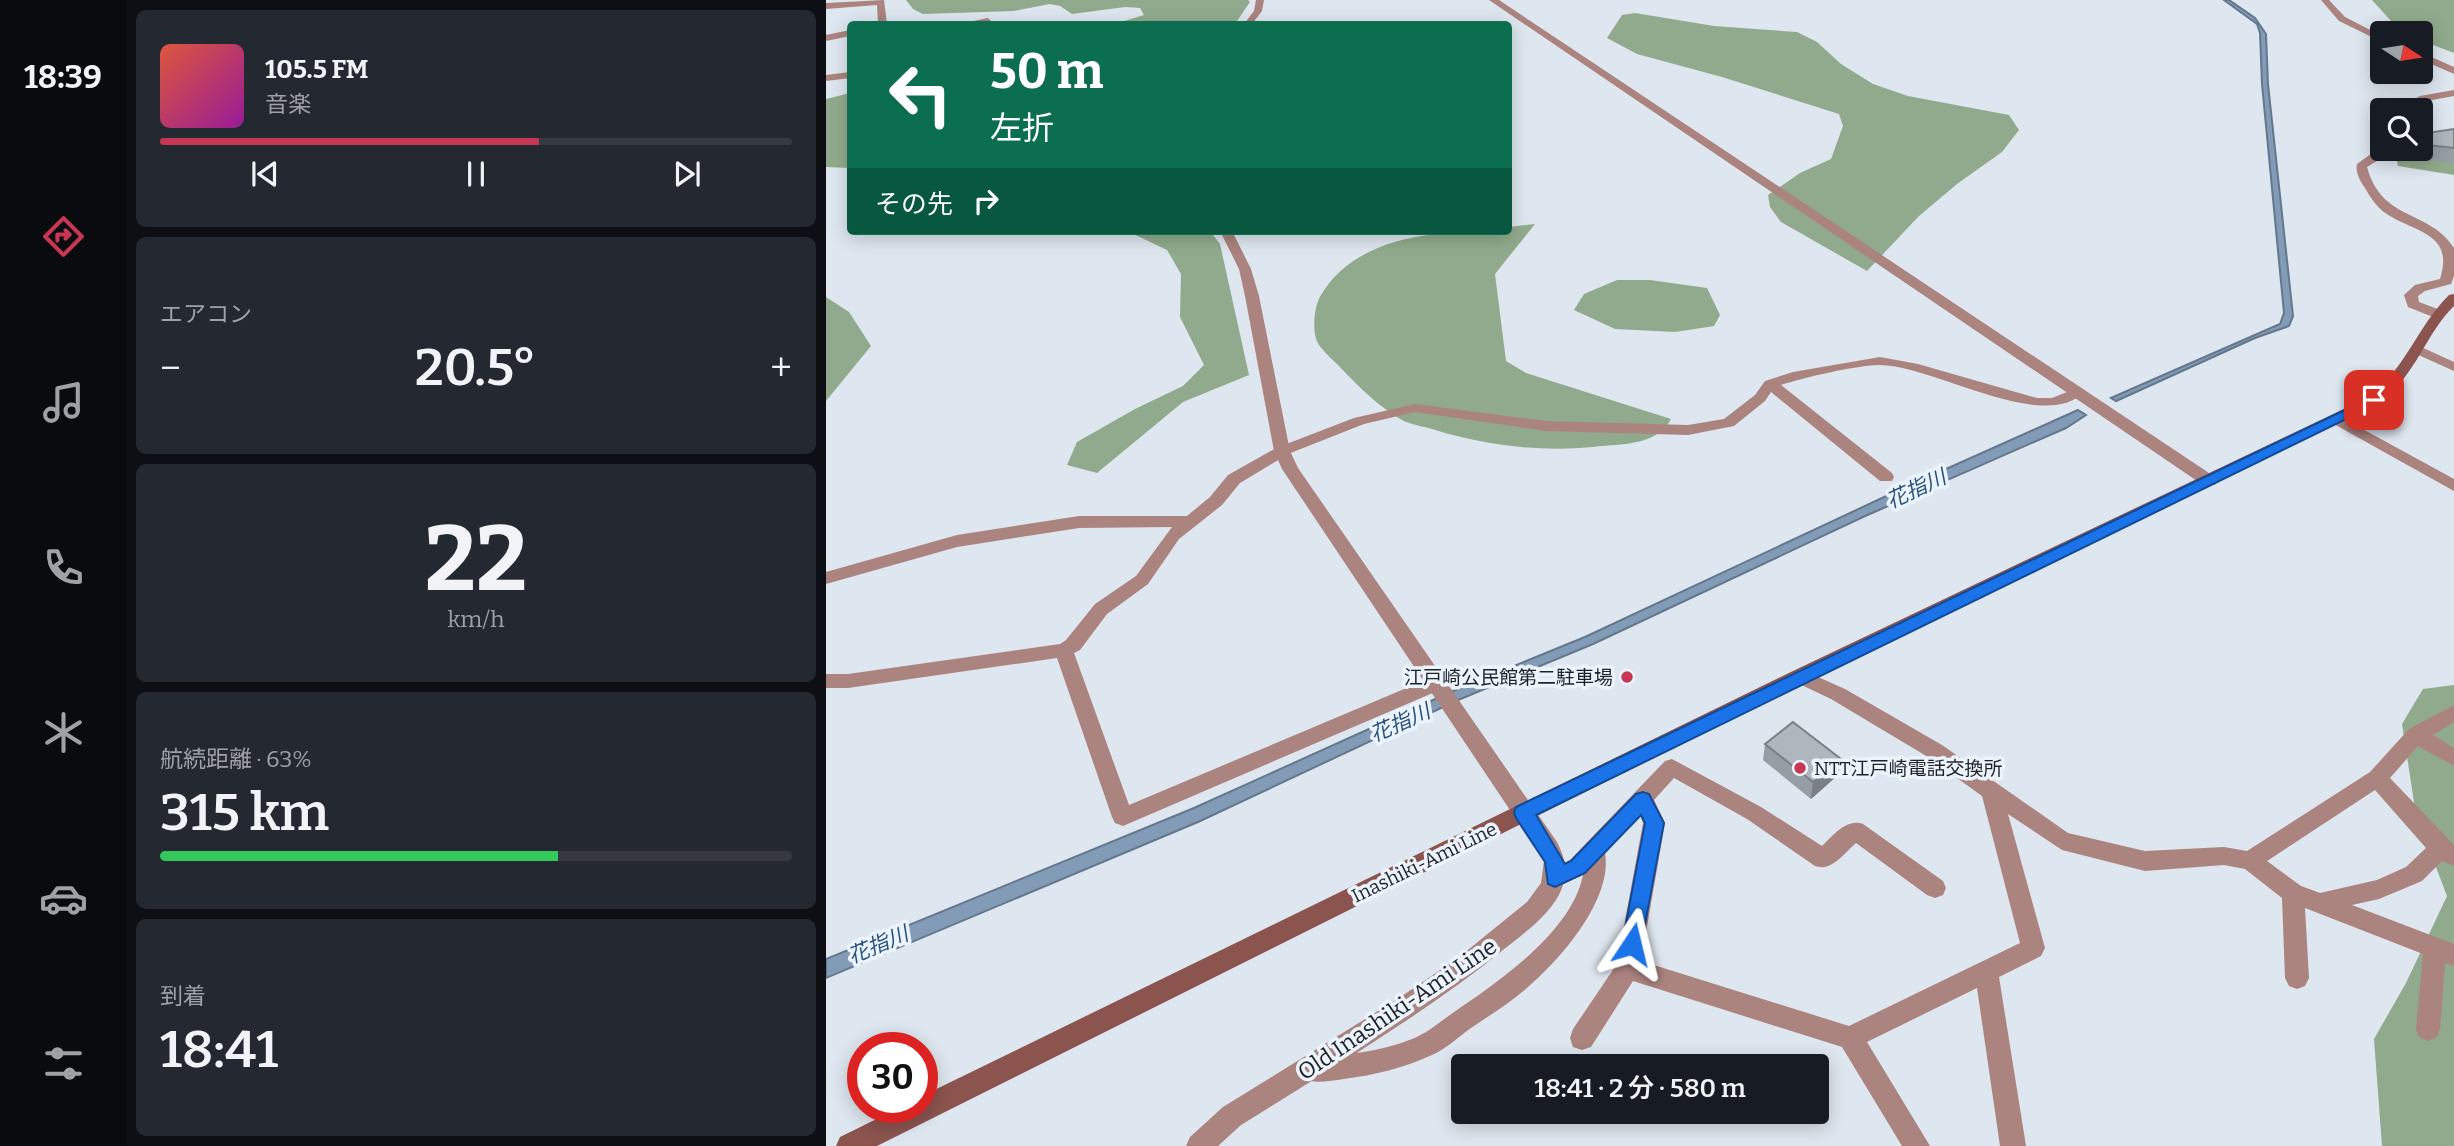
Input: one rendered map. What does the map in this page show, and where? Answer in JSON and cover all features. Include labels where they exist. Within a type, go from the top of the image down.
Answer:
[{"type":"main road","name":"Inashiki-Ami Line","points":[[849,1146],[1800,677],[2337,420],[2388,391],[2399,380],[2438,314],[2454,298]]},
{"type":"street","points":[[1250,21],[1258,11],[1260,0]]},
{"type":"street","points":[[1493,0],[2209,481]]},
{"type":"street","points":[[2325,0],[2331,11],[2341,19],[2370,33]]},
{"type":"street","points":[[826,6],[881,2],[883,21]]},
{"type":"street","points":[[826,38],[847,34]]},
{"type":"street","points":[[2433,61],[2454,71]]},
{"type":"street","points":[[826,78],[847,75]]},
{"type":"street","points":[[2424,98],[2454,93]]},
{"type":"street","points":[[2370,161],[2361,166],[2363,177],[2388,209],[2435,232],[2446,247],[2452,261],[2445,281],[2420,288],[2411,295],[2413,304],[2438,314]]},
{"type":"street","points":[[1228,235],[1245,269],[1250,287],[1282,451],[1301,489],[1555,861],[1555,878],[1578,867],[1672,767],[1754,813],[1824,859],[1855,830],[1935,888]]},
{"type":"street","points":[[2419,350],[2454,367]]},
{"type":"street","points":[[826,681],[848,681],[1064,650],[1073,645],[1101,609],[1142,580],[1172,535],[1192,521],[1251,467],[1282,451],[1359,421],[1415,408],[1546,426],[1688,430],[1729,423],[1760,398],[1770,384],[1793,376],[1880,361],[1913,367],[2036,402],[2054,402],[2077,391]]},
{"type":"street","points":[[1770,384],[1886,477]]},
{"type":"street","points":[[2337,420],[2454,486]]},
{"type":"street","points":[[826,578],[957,541],[1065,524],[1192,521]]},
{"type":"street","points":[[1064,650],[1123,817],[1435,686]]},
{"type":"street","points":[[1800,677],[1838,694],[1924,745],[2062,841],[2146,861],[2224,856],[2250,861],[2293,893],[2444,951],[2428,1029]]},
{"type":"street","points":[[2250,861],[2377,778],[2416,735],[2454,713]]},
{"type":"street","points":[[2416,735],[2454,758]]},
{"type":"street","points":[[2320,903],[2379,889],[2414,874],[2447,852],[2377,778]]},
{"type":"street","points":[[1850,1038],[2033,948],[1991,790]]},
{"type":"street","points":[[1582,1038],[1628,968],[1654,823],[1643,800]]},
{"type":"street","points":[[1307,1070],[1336,1068],[1385,1058],[1426,1045],[1525,975],[1563,935],[1585,899],[1597,870],[1598,860],[1594,851]]},
{"type":"street","name":"Old Inashiki-Ami Line","points":[[1199,1146],[1232,1116],[1466,966],[1535,909],[1555,878]]},
{"type":"street","points":[[2293,893],[2297,978]]},
{"type":"street","points":[[1628,968],[1850,1038],[1917,1146]]},
{"type":"street","points":[[1986,970],[2013,1146]]},
{"type":"green space","points":[[906,0],[1250,2],[1237,21],[1125,21],[1144,15],[1140,8],[1125,7],[1072,14],[1060,6],[1050,4],[1014,11],[923,14],[913,9]]},
{"type":"green space","points":[[2372,0],[2454,0],[2454,53],[2433,45],[2433,21],[2391,21]]},
{"type":"green space","points":[[1635,13],[1714,26],[1797,32],[1817,42],[1841,64],[1873,84],[1908,96],[2009,115],[2019,130],[2002,152],[1957,184],[1919,216],[1867,271],[1781,222],[1770,207],[1768,195],[1800,173],[1831,159],[1843,126],[1839,114],[1722,77],[1637,54],[1607,38],[1622,15]]},
{"type":"green space","points":[[847,94],[847,168],[826,167],[826,99]]},
{"type":"green space","points":[[2433,131],[2454,136],[2454,175],[2398,166],[2397,161],[2433,161]]},
{"type":"green space","points":[[1535,224],[1495,274],[1506,361],[1526,373],[1671,419],[1658,433],[1631,443],[1559,449],[1494,444],[1452,435],[1409,423],[1394,415],[1362,389],[1319,345],[1314,327],[1315,312],[1321,295],[1337,274],[1357,258],[1405,239],[1431,235],[1512,235],[1512,227]]},
{"type":"green space","points":[[1135,235],[1213,235],[1220,244],[1249,375],[1183,402],[1097,473],[1067,465],[1077,442],[1183,386],[1204,365],[1180,317],[1181,274],[1167,250]]},
{"type":"green space","points":[[1617,280],[1650,280],[1707,288],[1720,315],[1714,326],[1675,332],[1615,329],[1574,310],[1584,294]]},
{"type":"green space","points":[[826,297],[849,312],[871,346],[826,401]]},
{"type":"green space","points":[[2454,685],[2454,1146],[2382,1146],[2374,1039],[2406,983],[2447,896],[2416,815],[2402,724],[2423,689]]},
{"type":"water","points":[[2224,0],[2229,0],[2255,18],[2266,34],[2268,84],[2293,316],[2289,326],[2255,338],[2116,401],[2111,398],[2280,324],[2284,313],[2262,84],[2260,33],[2257,24]]},
{"type":"water","name":"花指川","points":[[2078,410],[2086,415],[2066,428],[1863,517],[1593,644],[1458,700],[1198,822],[826,978],[826,959],[1194,808],[1453,691],[1585,637],[1897,491]]},
{"type":"building","points":[[2454,129],[2454,148],[2433,146],[2433,132]]},
{"type":"building","points":[[1793,722],[1841,759],[1813,782],[1765,744]]},
{"type":"place","name":"江戸崎公民館第二駐車場","points":[[1627,677]]},
{"type":"place","name":"NTT江戸崎電話交換所","points":[[1800,768]]},
{"type":"route","points":[[1632,944],[1654,823],[1643,800],[1578,867],[1555,878],[1555,861],[1523,813],[2374,400]]}]
